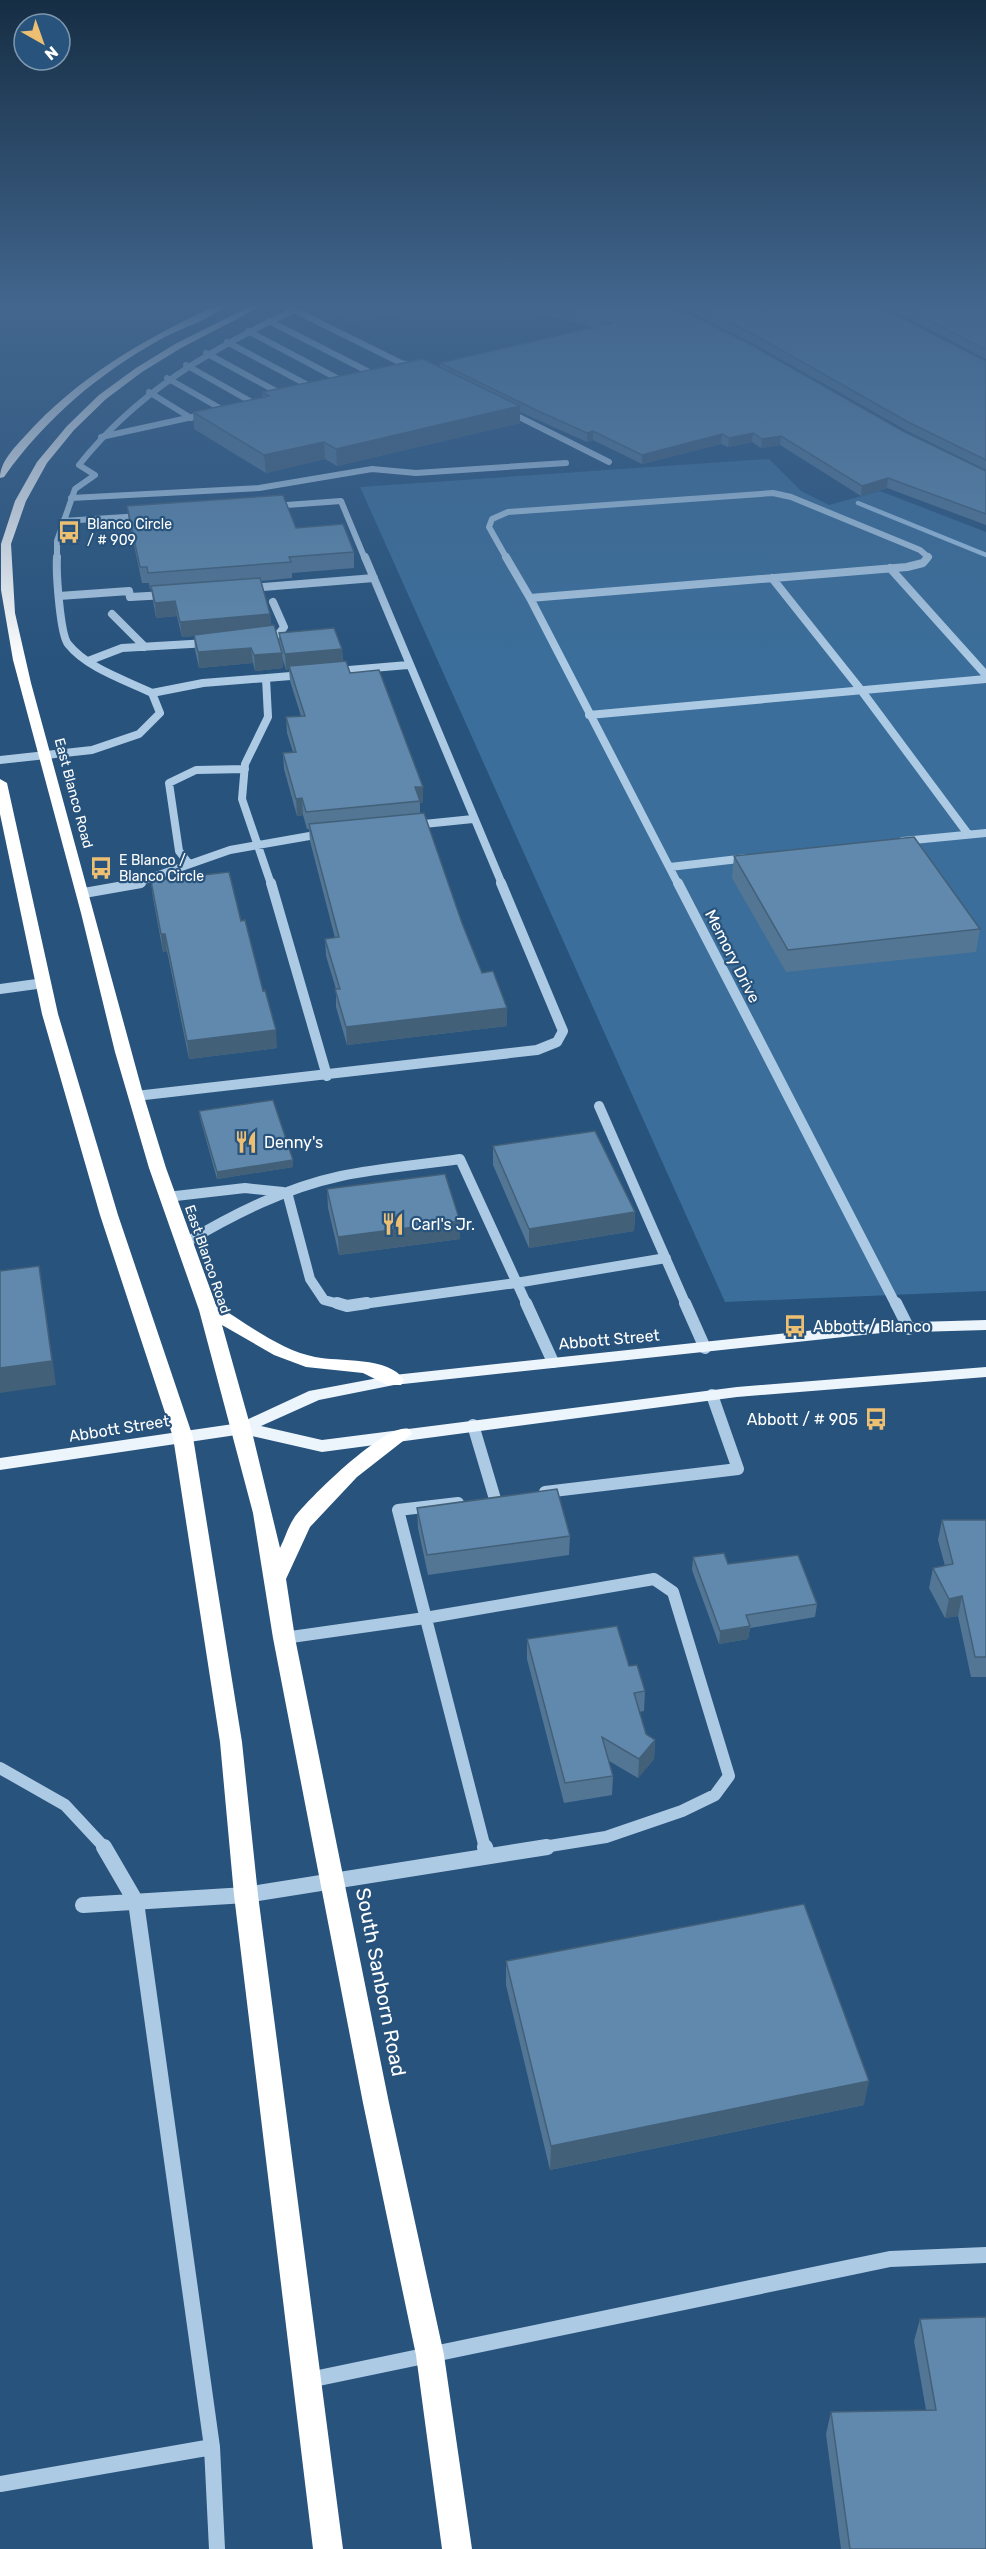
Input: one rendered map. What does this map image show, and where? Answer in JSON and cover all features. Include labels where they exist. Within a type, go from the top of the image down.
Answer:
[{"type":"highway","points":[[0,475],[19,445],[38,425]]},
{"type":"highway","name":"East Blanco Road","points":[[72,425],[41,462],[21,500],[6,546],[3,582],[10,632],[84,893],[136,1096],[167,1197],[208,1309],[243,1428]]},
{"type":"highway","points":[[0,783],[50,1014],[109,1215],[183,1437],[231,1742],[246,1895],[328,2549]]},
{"type":"highway","points":[[208,1309],[281,1351],[314,1363],[366,1367],[394,1380]]},
{"type":"highway","name":"South Sanborn Road","points":[[243,1428],[277,1576],[284,1638],[430,2355],[457,2549]]},
{"type":"highway","points":[[277,1576],[302,1523],[350,1472],[402,1434]]},
{"type":"main road","name":"Abbott Street","points":[[0,1464],[243,1428],[315,1395],[394,1380],[881,1328],[986,1325]]},
{"type":"main road","name":"Abbott Street","points":[[243,1428],[322,1446],[712,1395],[986,1372]]},
{"type":"street","points":[[114,425],[79,465],[95,476],[76,487],[57,541],[58,596],[66,642],[88,661],[152,693],[203,683],[313,674]]},
{"type":"street","points":[[101,437],[158,425]]},
{"type":"street","points":[[535,425],[609,462]]},
{"type":"street","points":[[71,498],[259,488],[372,469],[416,473],[566,463]]},
{"type":"street","name":"Memory Drive","points":[[890,568],[917,565],[928,557],[920,550],[782,494],[749,494],[519,511],[499,515],[492,519],[489,526],[530,598],[909,1329]]},
{"type":"street","points":[[136,1096],[327,1076],[537,1050],[557,1042],[563,1031],[472,819],[341,501],[260,507]]},
{"type":"street","points":[[63,521],[156,515]]},
{"type":"street","points":[[530,598],[890,568],[986,677]]},
{"type":"street","points":[[245,588],[374,578]]},
{"type":"street","points":[[772,578],[861,690],[968,834]]},
{"type":"street","points":[[58,596],[129,591],[130,597],[176,594]]},
{"type":"street","points":[[256,637],[279,634],[284,627],[273,602]]},
{"type":"street","points":[[112,614],[145,646]]},
{"type":"street","points":[[88,661],[122,648],[220,641]]},
{"type":"street","points":[[325,672],[408,665]]},
{"type":"street","points":[[589,715],[986,677]]},
{"type":"street","points":[[266,678],[268,717],[245,769],[242,799],[259,843],[327,1076]]},
{"type":"street","points":[[0,760],[92,750],[139,734],[160,713],[152,693]]},
{"type":"street","points":[[189,864],[179,851],[169,783],[183,772],[206,768],[245,769]]},
{"type":"street","points":[[406,826],[472,819]]},
{"type":"street","points":[[84,893],[140,883],[189,864],[259,843],[327,833]]},
{"type":"street","points":[[888,843],[986,833]]},
{"type":"street","points":[[670,867],[762,857]]},
{"type":"street","points":[[0,989],[44,983]]},
{"type":"street","points":[[598,1106],[705,1348]]},
{"type":"street","points":[[185,1243],[231,1215],[286,1192],[341,1176],[460,1159],[553,1362]]},
{"type":"street","points":[[167,1197],[245,1188],[286,1192]]},
{"type":"street","points":[[286,1192],[310,1279],[324,1300],[347,1306],[516,1283],[666,1258]]},
{"type":"street","points":[[530,1494],[738,1469],[712,1395]]},
{"type":"street","points":[[473,1425],[490,1499],[398,1510],[487,1855]]},
{"type":"street","points":[[83,1905],[246,1895],[606,1837],[682,1811],[715,1795],[729,1776],[673,1592],[654,1579],[425,1618],[284,1638]]},
{"type":"street","points":[[0,1768],[64,1804],[96,1834],[114,1859],[136,1902],[212,2447],[217,2549]]},
{"type":"street","points":[[308,2380],[890,2259],[986,2255]]},
{"type":"street","points":[[0,2484],[212,2447]]},
{"type":"shaded area","points":[[769,459],[801,491],[829,505],[880,491],[986,532],[986,1291],[725,1302],[360,487]]},
{"type":"building","points":[[214,425],[439,425],[336,449],[324,442],[264,455]]},
{"type":"building","points":[[569,425],[892,425],[986,471],[986,514],[888,478],[862,486],[781,436],[762,439],[753,433],[729,438],[722,434],[642,455],[593,431],[587,433]]},
{"type":"building","points":[[914,425],[986,425],[986,460]]},
{"type":"building","points":[[283,495],[296,528],[343,524],[354,552],[289,557],[291,562],[148,573],[147,567],[140,567],[127,506]]},
{"type":"building","points":[[260,578],[270,614],[180,622],[175,601],[155,603],[151,586]]},
{"type":"building","points":[[274,625],[282,653],[254,655],[251,648],[198,652],[194,635]]},
{"type":"building","points":[[334,628],[342,649],[285,654],[279,633]]},
{"type":"building","points":[[346,661],[350,673],[379,670],[423,787],[415,787],[420,801],[306,812],[302,798],[296,799],[283,753],[296,752],[286,717],[305,716],[289,666]]},
{"type":"building","points":[[424,813],[482,973],[493,971],[507,1008],[346,1027],[335,989],[340,989],[325,939],[339,937],[309,824]]},
{"type":"building","points":[[914,837],[980,929],[788,950],[734,856]]},
{"type":"building","points":[[229,872],[241,921],[245,920],[263,991],[265,990],[276,1030],[187,1041],[165,934],[161,934],[151,881]]},
{"type":"building","name":"Denny's","points":[[273,1100],[293,1160],[217,1172],[199,1111]]},
{"type":"building","points":[[595,1131],[635,1212],[529,1229],[493,1146]]},
{"type":"building","points":[[445,1174],[460,1221],[338,1237],[327,1189]]},
{"type":"building","points":[[39,1266],[52,1361],[0,1368],[0,1271]]},
{"type":"building","points":[[557,1489],[570,1536],[427,1555],[417,1508]]},
{"type":"building","points":[[942,1520],[986,1520],[986,1657],[975,1657],[962,1596],[949,1599],[933,1568],[953,1564]]},
{"type":"building","points":[[724,1553],[728,1564],[798,1555],[817,1604],[746,1615],[750,1626],[720,1631],[693,1557]]},
{"type":"building","points":[[617,1626],[629,1666],[637,1665],[645,1691],[634,1693],[646,1734],[655,1740],[639,1759],[602,1737],[613,1776],[565,1783],[527,1639]]},
{"type":"building","points":[[804,1904],[869,2081],[551,2146],[506,1961]]},
{"type":"building","points":[[986,2317],[986,2549],[850,2549],[831,2412],[936,2410],[920,2319]]},
{"type":"waterway","points":[[858,503],[986,555]]},
{"type":"place","name":"Blanco Circle / # 909","points":[[69,532]]},
{"type":"place","name":"E Blanco / Blanco Circle","points":[[101,868]]},
{"type":"place","name":"Denny's","points":[[246,1142]]},
{"type":"place","name":"Carl's Jr.","points":[[393,1224]]},
{"type":"place","name":"Abbott / Blanco","points":[[795,1326]]},
{"type":"place","name":"Abbott / # 905","points":[[876,1419]]}]
